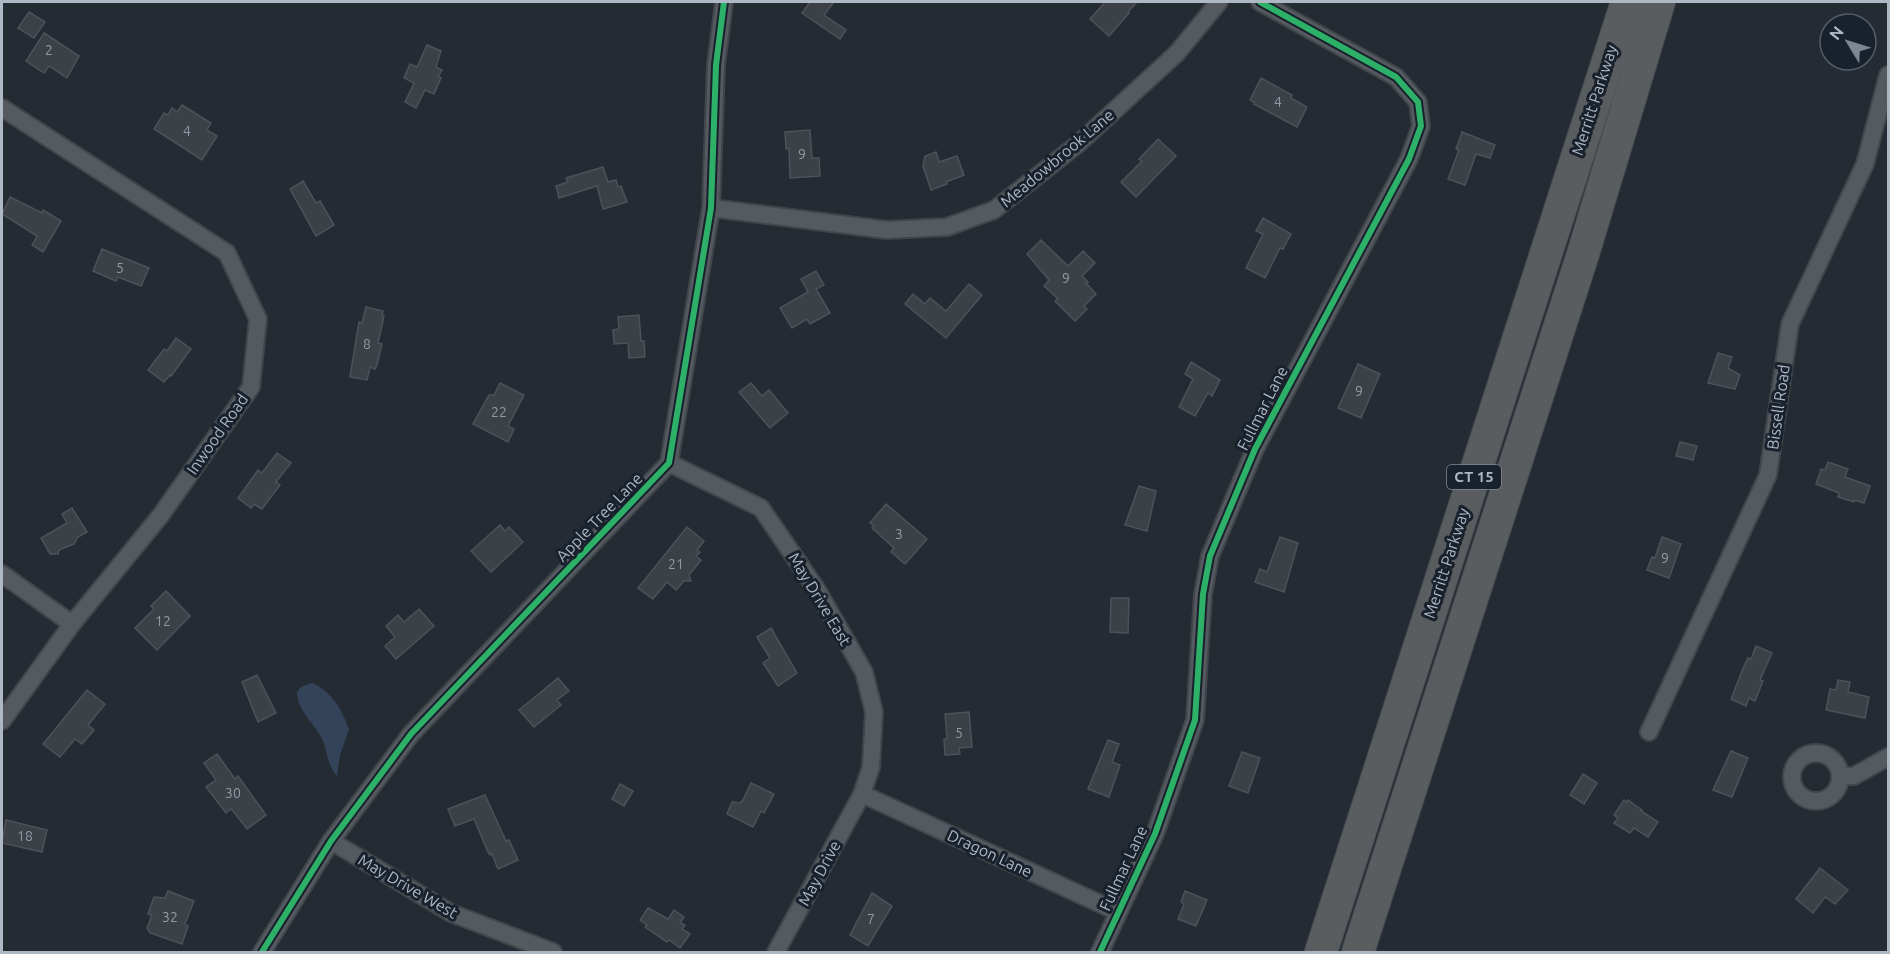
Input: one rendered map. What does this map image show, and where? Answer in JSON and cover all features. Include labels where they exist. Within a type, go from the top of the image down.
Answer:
[{"type":"highway","name":"Merritt Parkway","points":[[1322,952],[1627,2]]},
{"type":"highway","name":"Merritt Parkway","points":[[1358,952],[1583,254],[1659,2]]},
{"type":"street","points":[[669,463],[711,208],[716,65],[724,2]]},
{"type":"street","name":"Meadowbrook Lane","points":[[711,208],[887,230],[947,227],[994,210],[1078,144],[1177,53],[1219,2]]},
{"type":"street","name":"Fullmar Lane","points":[[1100,952],[1155,834],[1195,720],[1203,594],[1210,556],[1255,449],[1409,159],[1421,126],[1418,102],[1396,77],[1260,2]]},
{"type":"street","name":"Bissell Road","points":[[1649,732],[1768,475],[1790,324],[1865,164],[1888,75]]},
{"type":"street","name":"Inwood Road","points":[[2,108],[227,253],[258,319],[251,387],[161,515],[72,624],[2,722]]},
{"type":"street","name":"May Drive East","points":[[669,463],[761,508],[817,590],[864,672],[874,712],[872,767],[862,794]]},
{"type":"street","name":"Apple Tree Lane","points":[[262,952],[331,841],[411,734],[669,463]]},
{"type":"street","points":[[2,574],[72,624]]},
{"type":"street","points":[[1840,776],[1854,776],[1888,757]]},
{"type":"street","name":"Dragon Lane","points":[[862,794],[1118,912]]},
{"type":"street","name":"May Drive","points":[[776,952],[862,794]]},
{"type":"street","name":"May Drive West","points":[[331,841],[451,913],[553,952]]},
{"type":"water","points":[[312,683],[331,696],[349,729],[340,755],[337,776],[329,764],[323,741],[300,706],[298,699],[297,692],[301,687]]},
{"type":"building","points":[[810,2],[834,2],[824,15],[846,30],[840,39],[802,13]]},
{"type":"building","points":[[1105,2],[1137,2],[1109,36],[1090,19]]},
{"type":"building","points":[[29,12],[45,22],[34,38],[18,28]]},
{"type":"building","points":[[44,33],[79,56],[67,78],[49,66],[44,73],[26,61]]},
{"type":"building","points":[[427,45],[441,51],[436,67],[442,70],[438,77],[441,78],[434,94],[425,90],[416,108],[405,102],[414,83],[404,78],[410,64],[417,67]]},
{"type":"building","points":[[1261,78],[1292,95],[1291,98],[1307,107],[1297,127],[1250,100]]},
{"type":"building","points":[[182,105],[211,123],[207,130],[217,136],[202,160],[154,129],[164,113],[168,115],[172,108],[177,112]]},
{"type":"building","points":[[810,130],[812,158],[819,158],[820,176],[790,178],[789,148],[786,149],[785,132]]},
{"type":"building","points":[[1462,132],[1495,145],[1490,158],[1476,154],[1465,185],[1448,179],[1459,150],[1456,149]]},
{"type":"building","points":[[1158,139],[1176,156],[1136,197],[1121,182],[1142,161],[1139,159]]},
{"type":"building","points":[[936,152],[939,162],[957,156],[964,175],[931,190],[923,166],[925,156]]},
{"type":"building","points":[[603,167],[608,182],[616,180],[627,202],[603,209],[597,186],[559,198],[556,186],[568,182],[566,178]]},
{"type":"building","points":[[303,181],[316,203],[320,201],[334,225],[316,236],[290,189]]},
{"type":"building","points":[[10,197],[42,213],[43,210],[61,221],[43,252],[32,245],[37,236],[2,214]]},
{"type":"building","points":[[1263,218],[1291,234],[1283,249],[1280,248],[1265,278],[1246,268],[1263,234],[1256,231]]},
{"type":"building","points":[[1041,240],[1068,266],[1083,251],[1095,263],[1082,276],[1096,294],[1084,306],[1087,309],[1075,321],[1055,301],[1058,299],[1044,286],[1049,280],[1027,254]]},
{"type":"building","points":[[102,249],[149,268],[141,286],[118,277],[116,281],[93,271]]},
{"type":"building","points":[[816,271],[824,285],[816,289],[830,313],[810,324],[807,319],[792,328],[780,308],[808,292],[801,279]]},
{"type":"building","points":[[969,284],[982,295],[946,338],[905,304],[913,294],[925,304],[930,298],[946,311]]},
{"type":"building","points":[[366,307],[383,311],[382,316],[384,316],[378,343],[382,344],[377,365],[375,369],[370,367],[367,380],[350,377],[359,322],[362,323]]},
{"type":"building","points":[[639,315],[645,357],[629,358],[628,343],[614,344],[613,330],[619,329],[618,317]]},
{"type":"building","points":[[176,338],[191,349],[164,382],[148,370]]},
{"type":"building","points":[[1718,353],[1732,357],[1728,368],[1740,375],[1735,389],[1708,383]]},
{"type":"building","points":[[1191,362],[1220,380],[1212,396],[1208,393],[1195,416],[1179,407],[1193,379],[1185,374]]},
{"type":"building","points":[[1358,364],[1380,374],[1361,418],[1338,408]]},
{"type":"building","points":[[500,383],[524,395],[508,426],[514,429],[508,442],[473,424],[489,395],[494,395]]},
{"type":"building","points":[[751,383],[762,396],[769,390],[788,413],[770,428],[739,392]]},
{"type":"building","points":[[1680,442],[1697,446],[1693,460],[1676,456]]},
{"type":"building","points":[[277,453],[291,463],[276,482],[280,485],[262,509],[254,504],[251,508],[238,498],[258,470],[262,473]]},
{"type":"building","points":[[1828,462],[1848,469],[1845,477],[1870,486],[1864,503],[1838,497],[1839,493],[1816,484],[1821,469],[1825,470]]},
{"type":"building","points":[[1139,486],[1156,491],[1147,531],[1125,525]]},
{"type":"building","points":[[886,504],[927,539],[905,564],[891,552],[894,548],[872,528],[874,526],[870,523]]},
{"type":"building","points":[[72,508],[87,532],[78,537],[74,544],[59,550],[58,554],[50,554],[41,538],[67,523],[62,514]]},
{"type":"building","points":[[500,525],[505,531],[509,527],[523,542],[491,572],[471,551]]},
{"type":"building","points":[[687,527],[704,541],[697,550],[700,552],[696,556],[701,560],[689,575],[691,581],[684,581],[676,590],[667,582],[653,599],[638,588]]},
{"type":"building","points":[[1280,537],[1298,543],[1284,592],[1255,582],[1260,569],[1267,572]]},
{"type":"building","points":[[1662,537],[1681,544],[1669,578],[1647,570],[1652,557],[1655,558]]},
{"type":"building","points":[[166,591],[190,616],[157,650],[135,628],[154,609],[151,606]]},
{"type":"building","points":[[1111,598],[1129,598],[1128,633],[1110,632]]},
{"type":"building","points":[[419,609],[434,626],[396,659],[385,646],[395,637],[386,626],[398,615],[404,622]]},
{"type":"building","points":[[771,628],[797,673],[778,686],[763,663],[770,658],[757,637]]},
{"type":"building","points":[[1756,646],[1772,653],[1760,680],[1763,681],[1755,701],[1749,698],[1746,706],[1731,699],[1744,666],[1748,658],[1751,659]]},
{"type":"building","points":[[257,675],[276,713],[258,722],[242,682]]},
{"type":"building","points":[[558,678],[569,691],[557,700],[561,705],[534,727],[519,710]]},
{"type":"building","points":[[1838,680],[1850,682],[1848,692],[1869,697],[1865,718],[1826,710],[1830,689],[1836,690]]},
{"type":"building","points":[[87,690],[105,704],[88,725],[94,730],[82,744],[75,739],[60,757],[43,744]]},
{"type":"building","points":[[969,712],[972,747],[959,748],[960,754],[945,755],[944,739],[947,739],[945,714]]},
{"type":"building","points":[[1108,740],[1119,744],[1112,762],[1120,765],[1109,797],[1088,789]]},
{"type":"building","points":[[1731,751],[1748,758],[1732,797],[1713,790]]},
{"type":"building","points":[[1242,752],[1260,758],[1248,793],[1229,786]]},
{"type":"building","points":[[217,754],[235,779],[238,776],[266,815],[247,829],[231,809],[226,813],[206,787],[216,780],[204,763]]},
{"type":"building","points":[[1583,774],[1597,783],[1584,804],[1570,795]]},
{"type":"building","points":[[751,783],[774,794],[764,813],[761,811],[753,827],[727,814],[732,802],[740,803],[743,800]]},
{"type":"building","points":[[620,784],[633,791],[624,806],[612,799]]},
{"type":"building","points":[[485,795],[506,841],[509,840],[518,860],[498,869],[474,819],[455,826],[448,809]]},
{"type":"building","points":[[1624,800],[1626,802],[1628,800],[1658,822],[1648,837],[1634,828],[1630,833],[1614,823],[1618,818],[1614,815]]},
{"type":"building","points":[[6,820],[47,830],[42,852],[2,843]]},
{"type":"building","points":[[1820,868],[1848,890],[1835,904],[1825,897],[1813,913],[1796,899]]},
{"type":"building","points":[[168,891],[194,901],[185,924],[188,926],[182,944],[150,933],[147,928],[152,915],[148,914],[154,897],[165,898]]},
{"type":"building","points":[[1185,891],[1207,900],[1196,926],[1178,919],[1184,904],[1181,902]]},
{"type":"building","points":[[872,893],[892,906],[868,946],[850,935]]},
{"type":"building","points":[[648,908],[668,919],[674,910],[684,917],[680,923],[685,925],[682,929],[690,934],[680,948],[645,927],[647,925],[640,920]]},
{"type":"cycle path","points":[[262,952],[331,841],[411,734],[669,463],[711,208],[716,65],[724,2]]},
{"type":"cycle path","points":[[1100,952],[1155,834],[1195,720],[1203,594],[1210,556],[1255,449],[1409,159],[1421,126],[1418,102],[1396,77],[1260,2]]}]
